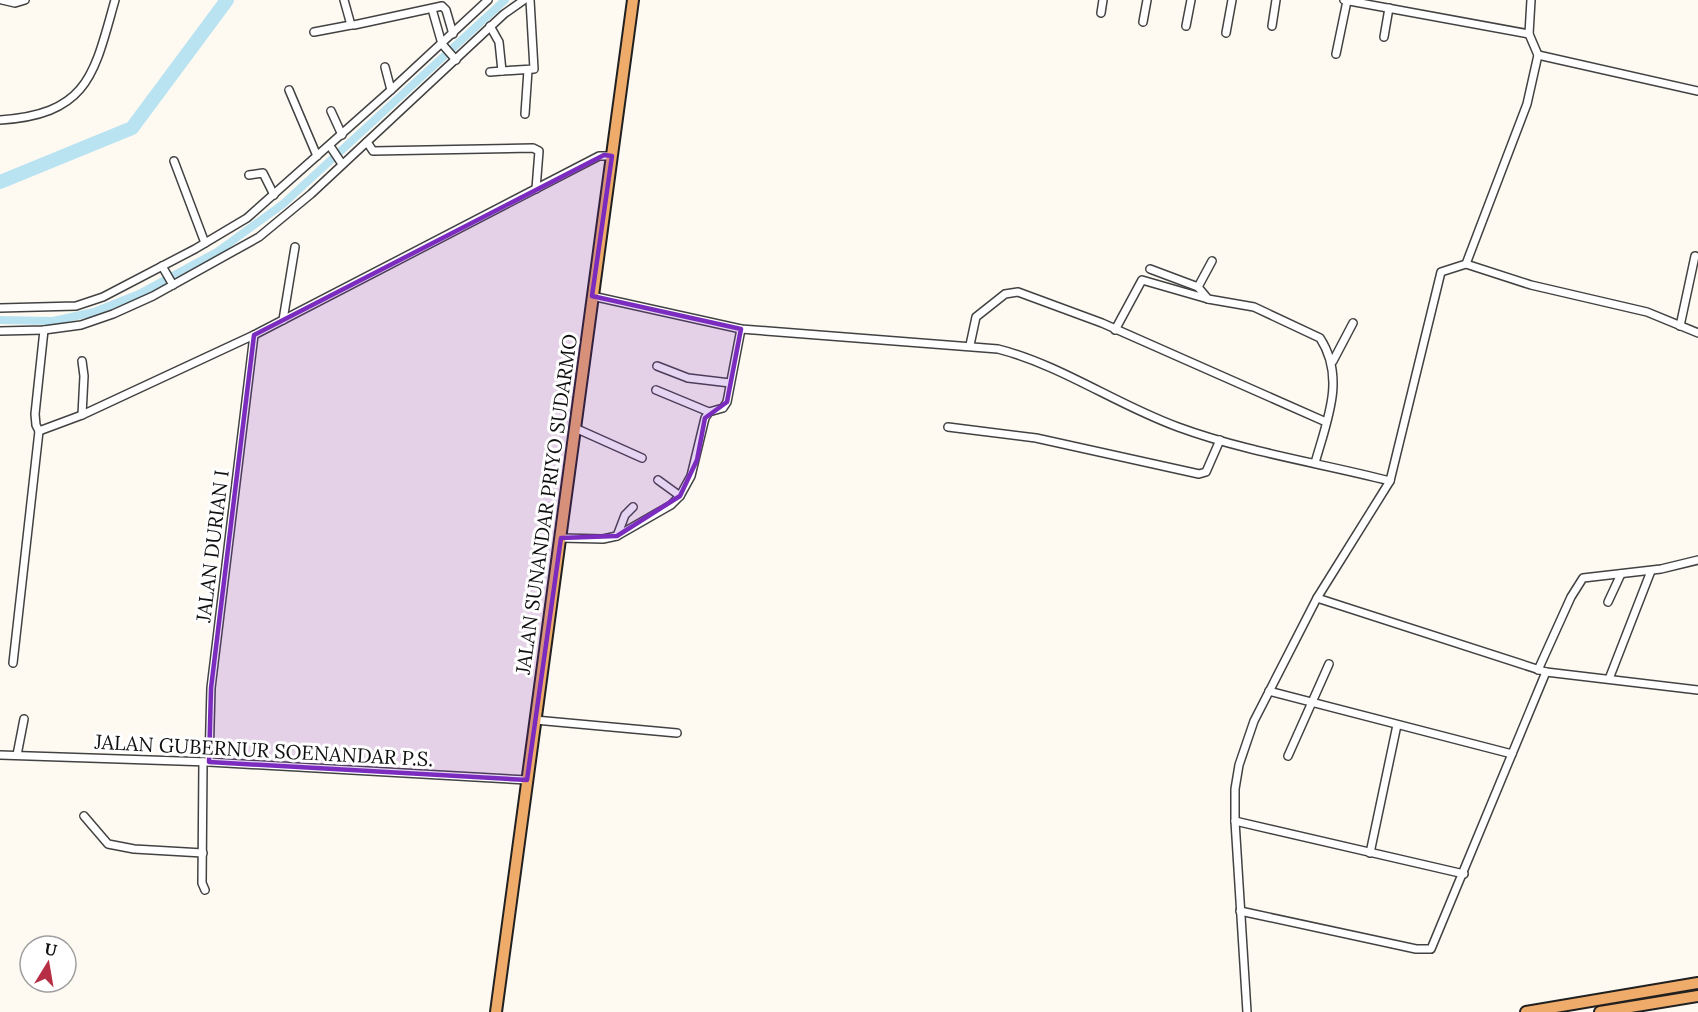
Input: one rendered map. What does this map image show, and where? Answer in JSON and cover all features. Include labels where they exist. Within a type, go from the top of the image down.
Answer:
[{"type":"highway","name":"JALAN SUNANDAR PRIYO SUDARMO","points":[[496,1012],[633,0]]},
{"type":"highway","points":[[1526,1012],[1698,983]]},
{"type":"highway","points":[[1600,1012],[1698,996]]},
{"type":"street","points":[[2,0],[15,3],[26,0]]},
{"type":"street","points":[[0,120],[28,118],[54,110],[91,78],[115,0]]},
{"type":"street","points":[[344,0],[351,25]]},
{"type":"street","points":[[0,308],[76,306],[103,297],[163,267],[247,218],[317,156],[331,147],[443,45],[488,0]]},
{"type":"street","points":[[0,331],[44,330],[81,325],[113,314],[259,237],[341,162],[367,142],[490,26],[523,0]]},
{"type":"street","points":[[490,72],[528,70],[535,66],[530,0]]},
{"type":"street","points":[[1101,13],[1103,0]]},
{"type":"street","points":[[1143,22],[1147,0]]},
{"type":"street","points":[[1186,26],[1191,0]]},
{"type":"street","points":[[1226,33],[1232,0]]},
{"type":"street","points":[[1272,26],[1276,0]]},
{"type":"street","points":[[1336,54],[1345,0],[1529,34]]},
{"type":"street","points":[[1466,264],[1527,104],[1538,55],[1529,34],[1531,0]]},
{"type":"street","points":[[314,32],[444,7],[453,34]]},
{"type":"street","points":[[1384,37],[1389,8]]},
{"type":"street","points":[[432,9],[443,45],[455,58]]},
{"type":"street","points":[[490,26],[499,42],[502,71]]},
{"type":"street","points":[[1538,55],[1698,91]]},
{"type":"street","points":[[385,67],[392,90]]},
{"type":"street","points":[[525,114],[528,70]]},
{"type":"street","points":[[290,90],[317,156]]},
{"type":"street","points":[[331,111],[342,135]]},
{"type":"street","points":[[367,142],[373,151],[533,148],[539,152],[536,189]]},
{"type":"street","points":[[331,147],[341,162]]},
{"type":"street","points":[[39,430],[82,415],[254,335],[599,156],[612,156]]},
{"type":"street","points":[[174,161],[205,243]]},
{"type":"street","points":[[249,176],[263,173],[274,195]]},
{"type":"street","points":[[283,320],[295,246]]},
{"type":"street","points":[[1680,326],[1695,256]]},
{"type":"street","points":[[1198,287],[1212,261]]},
{"type":"street","points":[[1247,1012],[1235,820],[1235,789],[1239,765],[1254,721],[1317,598],[1390,481],[1441,272],[1466,264],[1531,285],[1647,312],[1698,333]]},
{"type":"street","points":[[163,267],[172,284]]},
{"type":"street","points":[[1150,269],[1198,287],[1208,299]]},
{"type":"street","points":[[1115,330],[1134,291],[1143,280],[1208,299],[1254,307],[1314,333],[1333,357],[1334,386],[1315,463]]},
{"type":"street","points":[[970,345],[976,317],[1011,292],[1086,317],[1326,422]]},
{"type":"street","points":[[592,296],[741,329],[970,345],[998,349],[1029,358],[1140,412],[1220,440],[1390,481]]},
{"type":"street","points":[[1333,357],[1341,347],[1353,323]]},
{"type":"street","points":[[561,538],[603,539],[617,536],[671,504],[680,496],[691,476],[705,418],[709,412],[726,405],[741,329]]},
{"type":"street","points":[[13,663],[39,430],[35,414],[44,330]]},
{"type":"street","name":"JALAN DURIAN I","points":[[205,890],[203,853],[211,688],[254,335]]},
{"type":"street","points":[[82,362],[84,376],[82,415]]},
{"type":"street","points":[[657,366],[688,378],[730,383]]},
{"type":"street","points":[[656,390],[709,412]]},
{"type":"street","points":[[948,427],[1036,438],[1199,474],[1206,472],[1220,440]]},
{"type":"street","points":[[575,428],[642,458]]},
{"type":"street","points":[[658,480],[680,496]]},
{"type":"street","points":[[617,536],[625,515],[633,507]]},
{"type":"street","points":[[1240,911],[1426,950],[1434,947],[1512,754],[1542,671],[1579,583],[1583,578],[1651,571],[1698,560]]},
{"type":"street","points":[[1609,679],[1651,571]]},
{"type":"street","points":[[1608,602],[1621,574]]},
{"type":"street","points":[[1317,598],[1542,671],[1698,690]]},
{"type":"street","points":[[1288,756],[1329,664]]},
{"type":"street","points":[[1269,691],[1512,754]]},
{"type":"street","points":[[17,756],[24,719]]},
{"type":"street","points":[[535,720],[677,733]]},
{"type":"street","points":[[1370,853],[1397,725]]},
{"type":"street","name":"JALAN GUBERNUR SOENANDAR P.S.","points":[[0,755],[206,762],[527,780]]},
{"type":"street","points":[[84,816],[108,844],[134,849],[203,853]]},
{"type":"street","points":[[1235,820],[1464,874]]},
{"type":"highlighted area","points":[[604,155],[612,156],[592,296],[741,329],[727,402],[705,418],[697,460],[680,496],[617,536],[561,538],[527,780],[209,762],[211,688],[254,335]]},
{"type":"waterway","points":[[0,182],[132,128],[227,0]]},
{"type":"waterway","points":[[0,320],[53,321],[94,312],[139,294],[217,252],[283,204],[505,0]]}]
